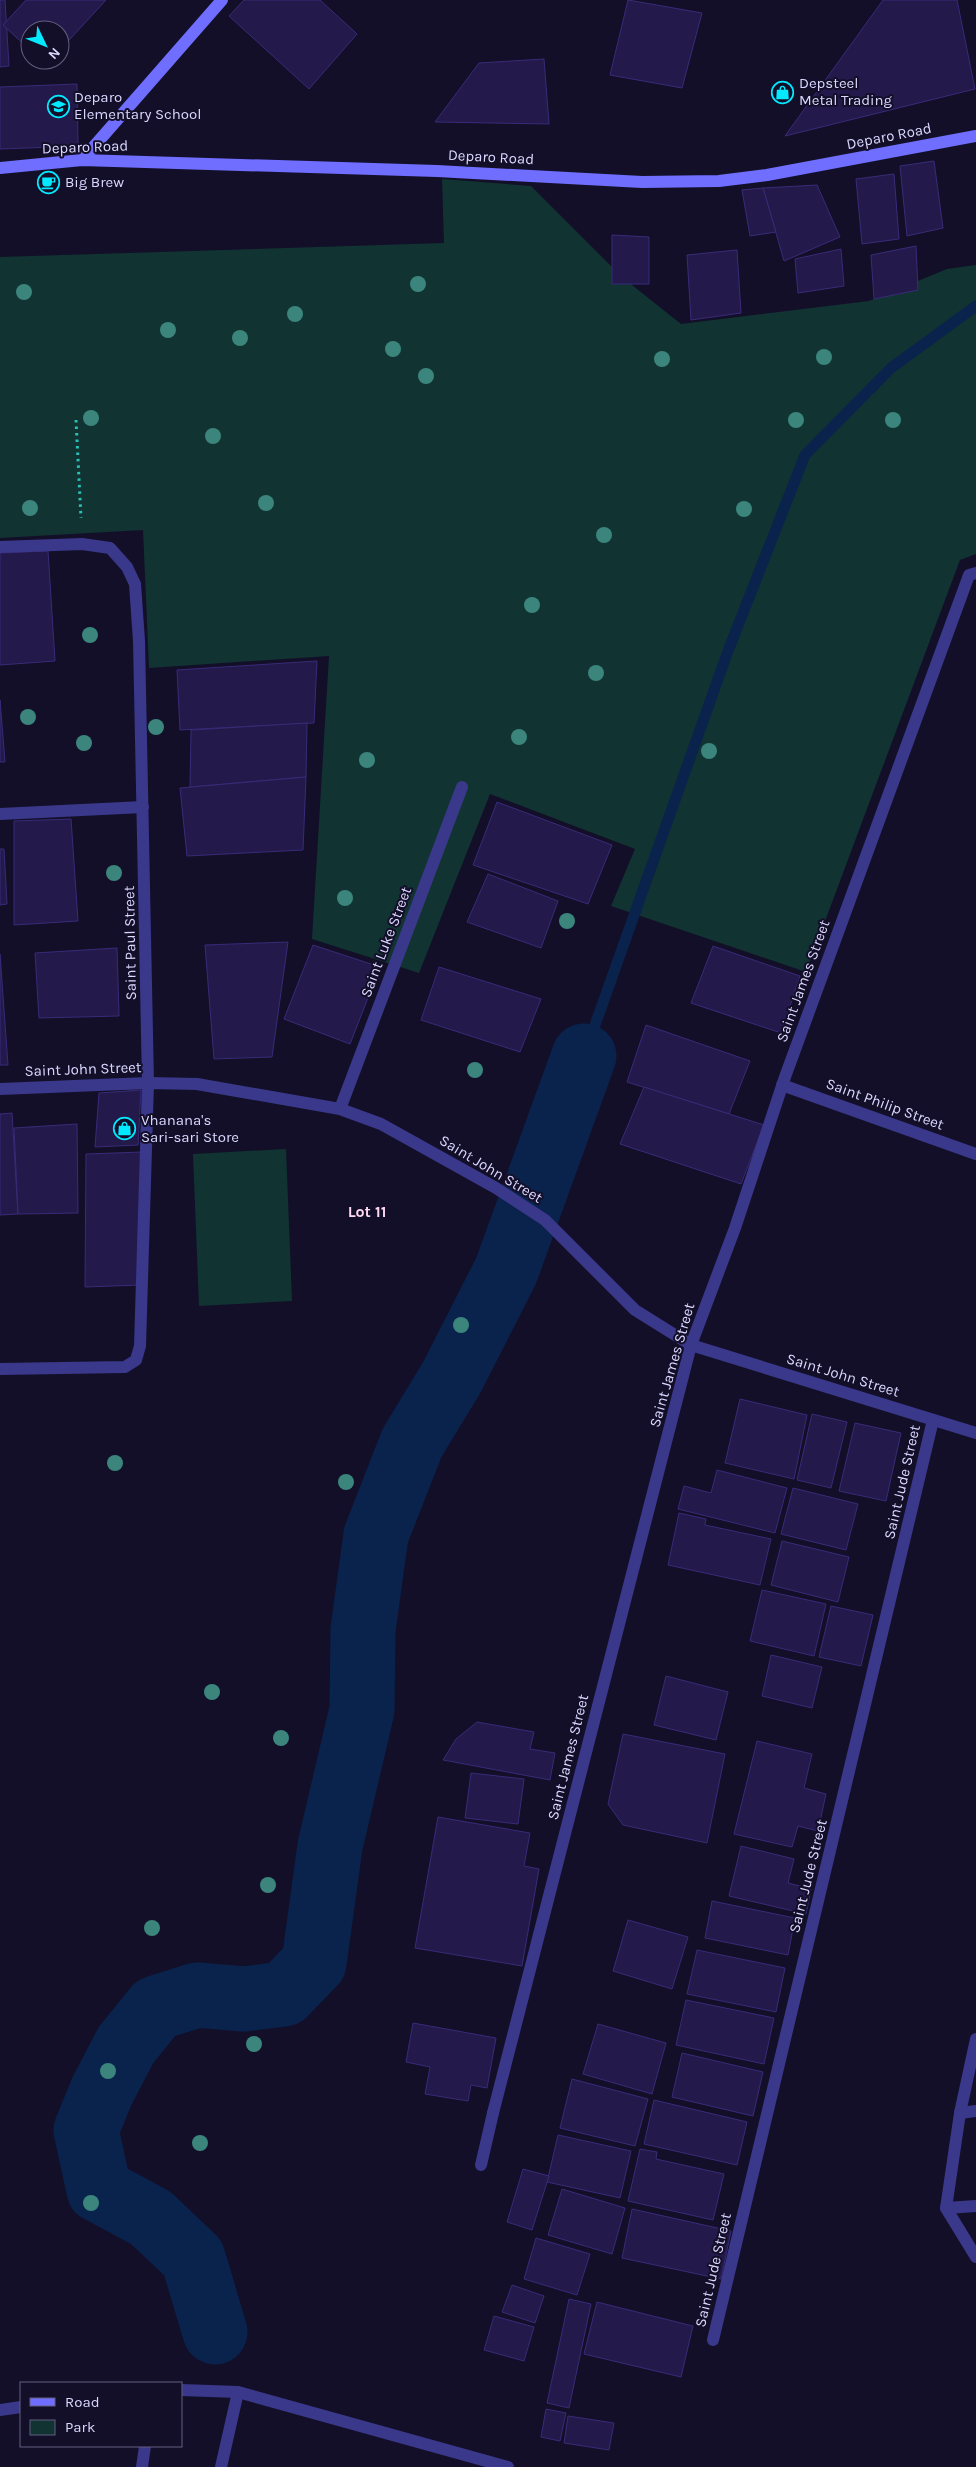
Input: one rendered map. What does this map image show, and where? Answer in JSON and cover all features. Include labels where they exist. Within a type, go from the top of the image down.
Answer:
[{"type":"main road","points":[[82,160],[222,0]]},
{"type":"main road","name":"Deparo Road","points":[[0,168],[82,160],[437,171],[642,182],[719,181],[767,176],[976,136]]},
{"type":"street","points":[[0,548],[82,544]]},
{"type":"street","name":"Saint Paul Street","points":[[0,1369],[125,1367],[136,1360],[140,1346],[148,1083],[139,641],[135,584],[127,567],[110,548],[82,544]]},
{"type":"street","name":"Saint James Street","points":[[481,2164],[691,1345],[735,1228],[782,1085],[969,575],[976,573]]},
{"type":"street","name":"Saint Luke Street","points":[[340,1109],[462,787]]},
{"type":"street","points":[[0,814],[143,807]]},
{"type":"street","name":"Saint John Street","points":[[0,1089],[148,1083],[197,1084],[340,1109],[381,1124],[510,1197],[545,1220],[635,1310],[691,1345],[976,1433]]},
{"type":"street","name":"Saint Philip Street","points":[[782,1085],[976,1154]]},
{"type":"street","name":"Saint Jude Street","points":[[713,2340],[933,1420]]},
{"type":"street","points":[[976,2039],[960,2113],[946,2208],[976,2257]]},
{"type":"street","points":[[960,2113],[976,2112]]},
{"type":"street","points":[[946,2208],[976,2206]]},
{"type":"street","points":[[182,2390],[238,2392],[508,2467]]},
{"type":"street","points":[[221,2467],[238,2392]]},
{"type":"street","points":[[0,2410],[20,2407]]},
{"type":"street","points":[[142,2467],[145,2447]]},
{"type":"path","points":[[76,420],[82,544]]},
{"type":"green space","points":[[442,179],[531,186],[622,277],[681,324],[869,301],[947,269],[976,265],[976,554],[960,560],[806,972],[611,906],[635,849],[490,794],[419,973],[312,939],[329,656],[149,668],[143,530],[0,538],[0,257],[444,243]]},
{"type":"green space","points":[[286,1149],[292,1301],[199,1306],[193,1154]]},
{"type":"building","points":[[0,0],[5,0],[9,66],[0,67]]},
{"type":"building","points":[[26,0],[106,0],[70,39],[70,20],[20,20],[20,41],[3,25]]},
{"type":"building","points":[[244,0],[320,0],[357,34],[309,89],[229,16]]},
{"type":"building","points":[[628,0],[702,13],[682,88],[610,75]]},
{"type":"building","points":[[883,0],[957,0],[975,89],[785,136]]},
{"type":"building","points":[[544,59],[549,124],[435,122],[479,63]]},
{"type":"building","points":[[77,84],[78,146],[0,149],[0,87]]},
{"type":"building","points":[[934,161],[943,228],[907,236],[900,166]]},
{"type":"building","points":[[894,174],[899,239],[862,244],[856,179]]},
{"type":"building","points":[[817,185],[840,237],[784,261],[763,188]]},
{"type":"building","points":[[763,188],[776,232],[750,236],[742,190]]},
{"type":"building","points":[[612,235],[649,237],[649,284],[612,284]]},
{"type":"building","points":[[916,246],[918,290],[874,299],[871,255]]},
{"type":"building","points":[[841,249],[844,286],[798,293],[795,259]]},
{"type":"building","points":[[737,250],[741,313],[691,320],[687,255]]},
{"type":"building","points":[[48,551],[55,661],[0,665],[0,553]]},
{"type":"building","points":[[317,661],[314,723],[180,730],[177,670]]},
{"type":"building","points":[[0,700],[5,762],[0,762]]},
{"type":"building","points":[[307,723],[306,777],[190,787],[191,730]]},
{"type":"building","points":[[306,777],[303,850],[187,856],[180,788]]},
{"type":"building","points":[[497,802],[612,845],[588,904],[473,865]]},
{"type":"building","points":[[71,819],[78,921],[14,925],[14,821]]},
{"type":"building","points":[[0,849],[4,849],[7,904],[0,905]]},
{"type":"building","points":[[488,874],[558,901],[541,948],[467,922]]},
{"type":"building","points":[[288,942],[272,1057],[214,1059],[205,945]]},
{"type":"building","points":[[313,945],[380,967],[350,1044],[284,1019]]},
{"type":"building","points":[[713,946],[800,976],[781,1033],[691,1003]]},
{"type":"building","points":[[117,948],[119,1016],[39,1018],[35,953]]},
{"type":"building","points":[[0,954],[8,1065],[0,1065]]},
{"type":"building","points":[[439,967],[541,999],[520,1052],[421,1020]]},
{"type":"building","points":[[646,1025],[750,1061],[729,1114],[627,1082]]},
{"type":"building","points":[[644,1087],[764,1125],[741,1184],[620,1144]]},
{"type":"building","points":[[141,1090],[138,1145],[95,1147],[99,1093]]},
{"type":"building","points":[[12,1113],[18,1214],[0,1215],[0,1114]]},
{"type":"building","points":[[77,1124],[78,1213],[18,1214],[14,1128]]},
{"type":"building","points":[[142,1152],[140,1285],[85,1287],[86,1154]]},
{"type":"building","points":[[740,1399],[807,1415],[794,1479],[725,1463]]},
{"type":"building","points":[[812,1414],[847,1422],[831,1488],[797,1480]]},
{"type":"building","points":[[855,1423],[901,1433],[886,1501],[839,1491]]},
{"type":"building","points":[[717,1470],[787,1488],[775,1533],[678,1509],[684,1486],[711,1493]]},
{"type":"building","points":[[793,1488],[858,1504],[846,1550],[781,1534]]},
{"type":"building","points":[[679,1513],[706,1519],[705,1525],[771,1539],[760,1585],[668,1565]]},
{"type":"building","points":[[782,1541],[849,1557],[838,1602],[771,1585]]},
{"type":"building","points":[[762,1590],[826,1604],[814,1656],[750,1641]]},
{"type":"building","points":[[831,1606],[873,1615],[861,1666],[819,1657]]},
{"type":"building","points":[[771,1655],[822,1667],[812,1708],[762,1696]]},
{"type":"building","points":[[666,1676],[728,1692],[716,1740],[654,1725]]},
{"type":"building","points":[[477,1722],[534,1732],[530,1749],[555,1753],[550,1780],[443,1760],[456,1739]]},
{"type":"building","points":[[623,1734],[725,1754],[707,1843],[623,1825],[608,1804]]},
{"type":"building","points":[[757,1741],[812,1754],[804,1788],[826,1794],[818,1831],[798,1826],[792,1847],[734,1834]]},
{"type":"building","points":[[471,1773],[524,1779],[518,1824],[465,1818]]},
{"type":"building","points":[[438,1817],[530,1833],[524,1866],[539,1869],[522,1966],[415,1948]]},
{"type":"building","points":[[741,1846],[794,1859],[788,1883],[811,1889],[806,1914],[729,1896]]},
{"type":"building","points":[[712,1901],[795,1918],[788,1955],[705,1938]]},
{"type":"building","points":[[628,1920],[688,1937],[672,1989],[613,1971]]},
{"type":"building","points":[[697,1950],[785,1968],[776,2012],[687,1994]]},
{"type":"building","points":[[686,2000],[774,2018],[764,2064],[676,2045]]},
{"type":"building","points":[[413,2023],[496,2038],[487,2088],[471,2085],[468,2101],[425,2094],[430,2067],[406,2062]]},
{"type":"building","points":[[598,2024],[666,2043],[652,2094],[583,2074]]},
{"type":"building","points":[[682,2053],[763,2072],[753,2116],[672,2097]]},
{"type":"building","points":[[572,2079],[648,2099],[635,2146],[560,2128]]},
{"type":"building","points":[[654,2100],[747,2122],[737,2165],[644,2144]]},
{"type":"building","points":[[558,2135],[631,2151],[620,2198],[547,2182]]},
{"type":"building","points":[[640,2149],[657,2152],[656,2159],[724,2174],[713,2220],[628,2201]]},
{"type":"building","points":[[523,2169],[549,2176],[532,2230],[507,2222]]},
{"type":"building","points":[[562,2189],[625,2208],[612,2254],[548,2235]]},
{"type":"building","points":[[632,2209],[731,2231],[721,2279],[622,2258]]},
{"type":"building","points":[[536,2238],[590,2254],[577,2295],[524,2279]]},
{"type":"building","points":[[512,2285],[544,2296],[535,2323],[502,2312]]},
{"type":"building","points":[[569,2299],[591,2304],[569,2408],[547,2403]]},
{"type":"building","points":[[597,2302],[693,2326],[681,2377],[584,2354]]},
{"type":"building","points":[[494,2316],[534,2327],[524,2361],[484,2350]]},
{"type":"building","points":[[546,2409],[566,2413],[560,2441],[541,2437]]},
{"type":"building","points":[[568,2416],[614,2423],[609,2450],[564,2443]]},
{"type":"waterway","points":[[584,1056],[728,651],[805,455],[891,368],[976,306]]},
{"type":"waterway","points":[[215,2332],[193,2258],[151,2218],[99,2190],[86,2130],[102,2091],[126,2045],[156,2008],[197,1995],[244,1999],[284,1994],[314,1963],[330,1846],[362,1710],[363,1630],[376,1535],[412,1443],[452,1377],[506,1271],[584,1056]]},
{"type":"place","name":"Depsteel Metal Trading","points":[[783,92]]},
{"type":"place","name":"Deparo Elementary School","points":[[58,106]]},
{"type":"place","name":"Big Brew","points":[[49,182]]},
{"type":"place","name":"Vhanana's Sari-sari Store","points":[[125,1129]]},
{"type":"district","name":"Lot 11","points":[[367,1211]]}]
